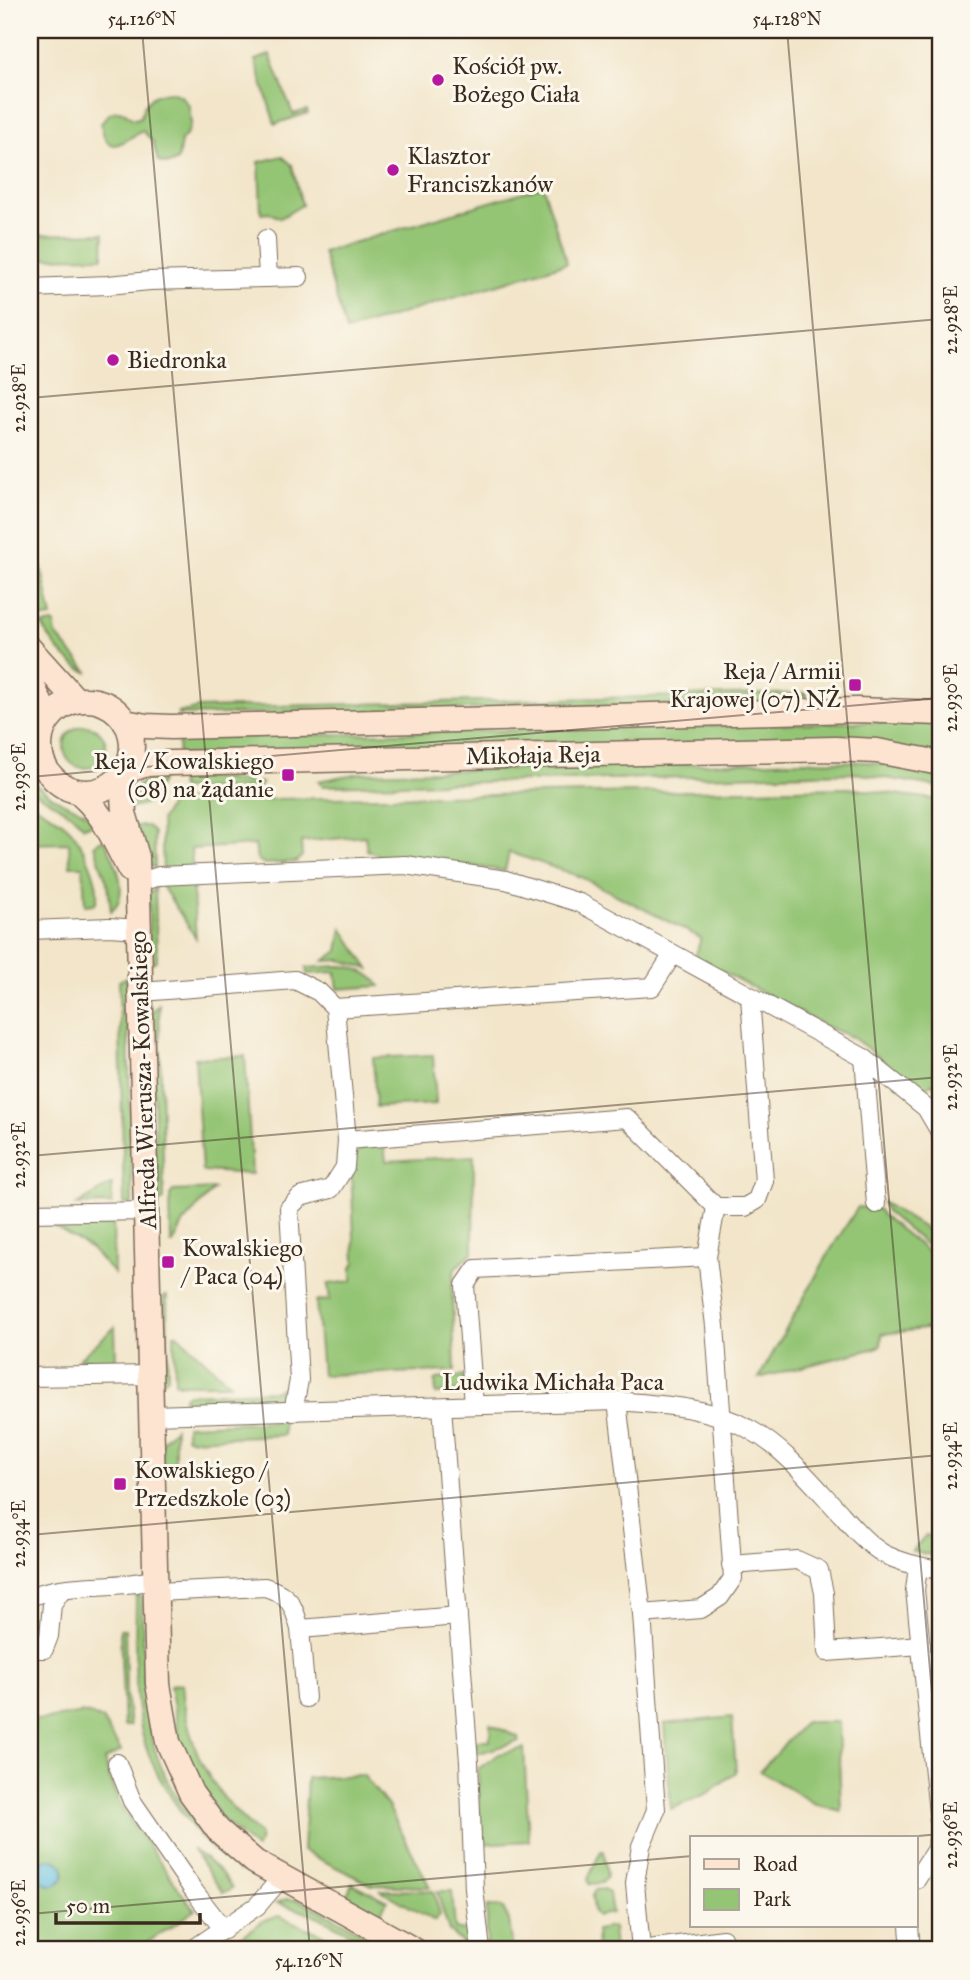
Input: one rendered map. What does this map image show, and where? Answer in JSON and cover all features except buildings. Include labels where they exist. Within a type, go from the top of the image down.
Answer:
[{"type":"street","points":[[266,239],[268,278]]},
{"type":"street","points":[[30,288],[299,277]]},
{"type":"street","points":[[30,649],[76,700]]},
{"type":"street","points":[[30,680],[41,722],[40,772],[67,788],[97,791],[106,788],[123,773],[132,755],[132,744],[125,722],[109,705],[98,701],[76,700],[65,704],[41,722]]},
{"type":"street","name":"Mikołaja Reja","points":[[125,722],[171,727],[845,711],[940,713]]},
{"type":"street","name":"Mikołaja Reja","points":[[123,773],[147,764],[171,763],[835,749],[877,751],[940,762]]},
{"type":"street","name":"Alfreda Wierusza-Kowalskiego","points":[[123,773],[124,813],[136,857],[138,883],[158,1684],[168,1742],[191,1793],[218,1830],[255,1861],[414,1950]]},
{"type":"street","name":"Alfreda Wierusza-Kowalskiego","points":[[77,791],[95,807],[105,821],[138,883]]},
{"type":"street","points":[[138,883],[159,876],[405,865],[506,880],[580,903],[864,1058],[926,1108],[940,1132]]},
{"type":"street","points":[[30,930],[110,927],[139,929]]},
{"type":"street","points":[[335,1007],[652,987],[673,954]]},
{"type":"street","points":[[141,992],[295,980],[319,992],[335,1007],[348,1140],[345,1167],[331,1189],[300,1197],[289,1208],[299,1380],[293,1412]]},
{"type":"street","points":[[348,1140],[627,1118],[716,1207],[745,1207],[757,1200],[764,1181],[750,997]]},
{"type":"street","points":[[864,1058],[876,1204]]},
{"type":"street","points":[[642,1614],[701,1609],[720,1597],[733,1578],[715,1326],[707,1257],[716,1207]]},
{"type":"street","points":[[30,1213],[147,1211]]},
{"type":"street","points":[[474,1405],[465,1285],[476,1269],[707,1257]]},
{"type":"street","points":[[30,1377],[151,1375]]},
{"type":"street","points":[[617,1402],[642,1614],[656,1810],[641,1846],[635,1883],[641,1950],[723,1939],[725,1950]]},
{"type":"street","name":"Ludwika Michała Paca","points":[[152,1415],[617,1402],[684,1407],[720,1415],[748,1428],[785,1454],[854,1529],[882,1553],[918,1567],[940,1570]]},
{"type":"street","points":[[442,1407],[469,1762],[474,1889],[481,1950]]},
{"type":"street","points":[[731,1565],[797,1560],[819,1570],[824,1593],[827,1652],[921,1645]]},
{"type":"street","points":[[918,1567],[915,1590],[940,1832],[936,1849],[918,1877]]},
{"type":"street","points":[[30,1597],[49,1590],[135,1585],[265,1587],[281,1592],[293,1606],[300,1629],[306,1698]]},
{"type":"street","points":[[30,1649],[44,1649],[49,1636],[52,1604],[62,1589]]},
{"type":"street","points":[[300,1629],[458,1616]]},
{"type":"street","points":[[117,1763],[132,1801],[224,1930]]},
{"type":"street","points":[[192,1950],[257,1906],[282,1877]]},
{"type":"street","points":[[909,1927],[911,1950]]},
{"type":"green space","points":[[270,55],[293,114],[307,110],[308,113],[275,124],[255,60]]},
{"type":"green space","points":[[171,92],[181,96],[189,106],[191,123],[181,141],[178,159],[168,164],[158,161],[153,142],[143,131],[118,144],[112,145],[108,142],[101,124],[108,115],[119,111],[132,119],[140,118],[150,99]]},
{"type":"green space","points":[[282,156],[292,165],[302,205],[280,218],[270,213],[261,214],[259,162]]},
{"type":"green space","points":[[543,186],[567,263],[346,331],[323,252]]},
{"type":"green space","points":[[104,233],[103,257],[30,258],[30,235]]},
{"type":"green space","points":[[30,516],[52,617],[39,619],[30,586]]},
{"type":"green space","points":[[54,623],[56,635],[89,673],[74,665],[51,640],[42,625]]},
{"type":"green space","points":[[807,693],[807,696],[784,702],[178,715],[199,708]]},
{"type":"green space","points":[[858,722],[940,724],[940,752],[178,755],[179,738]]},
{"type":"green space","points":[[85,726],[100,732],[106,747],[100,762],[85,768],[70,762],[64,747],[70,732]]},
{"type":"green space","points":[[806,761],[868,762],[940,774],[940,787],[855,773],[322,786],[318,781],[360,773]]},
{"type":"green space","points":[[160,777],[161,782],[148,803],[129,809],[138,786],[146,780]]},
{"type":"green space","points":[[180,777],[261,783],[258,788],[182,789]]},
{"type":"green space","points":[[30,782],[82,811],[95,823],[84,827],[71,814],[30,789]]},
{"type":"green space","points":[[849,788],[940,800],[940,1090],[933,1083],[916,1093],[880,1058],[852,1037],[827,1027],[695,957],[701,938],[581,877],[509,852],[505,871],[417,858],[380,856],[367,850],[365,836],[301,842],[302,856],[296,862],[264,864],[257,859],[255,845],[191,849],[192,864],[186,869],[163,871],[161,820],[172,801]]},
{"type":"green space","points":[[30,802],[64,823],[79,842],[94,875],[97,896],[95,904],[85,905],[83,866],[70,866],[69,843],[30,844]]},
{"type":"green space","points":[[135,826],[148,826],[154,833],[155,868],[148,864]]},
{"type":"green space","points":[[104,839],[116,866],[121,886],[117,904],[111,911],[108,885],[94,845]]},
{"type":"green space","points":[[192,880],[196,938],[161,883]]},
{"type":"green space","points":[[155,887],[157,960],[149,965],[149,895]]},
{"type":"green space","points":[[342,928],[369,969],[341,960],[324,961],[338,951]]},
{"type":"green space","points":[[339,966],[362,971],[380,986],[338,989],[336,972],[307,974],[306,968]]},
{"type":"green space","points":[[127,977],[131,1204],[124,1204],[119,981]]},
{"type":"green space","points":[[159,1004],[164,1200],[157,1204],[152,1012]]},
{"type":"green space","points":[[433,1055],[436,1104],[376,1107],[373,1058]]},
{"type":"green space","points":[[245,1056],[252,1174],[202,1171],[195,1058]]},
{"type":"green space","points":[[384,1144],[386,1161],[474,1156],[473,1252],[455,1268],[452,1288],[455,1371],[322,1375],[316,1301],[330,1300],[328,1284],[352,1281],[355,1262],[351,1165],[363,1148]]},
{"type":"green space","points":[[112,1184],[112,1204],[77,1205]]},
{"type":"green space","points":[[214,1189],[184,1222],[171,1244],[170,1195],[173,1191]]},
{"type":"green space","points":[[882,1202],[940,1238],[940,1256],[886,1212]]},
{"type":"green space","points":[[858,1207],[878,1209],[939,1261],[940,1327],[882,1334],[881,1345],[876,1348],[759,1378],[830,1251]]},
{"type":"green space","points":[[113,1216],[114,1274],[90,1248],[38,1217]]},
{"type":"green space","points":[[164,1296],[167,1296],[168,1377],[162,1382],[159,1358]]},
{"type":"green space","points":[[115,1327],[116,1359],[78,1360]]},
{"type":"green space","points":[[174,1334],[177,1334],[230,1384],[175,1382]]},
{"type":"green space","points":[[464,1376],[464,1383],[459,1391],[436,1394],[437,1379]]},
{"type":"green space","points":[[292,1384],[288,1394],[279,1400],[184,1403],[184,1396],[188,1394],[273,1391]]},
{"type":"green space","points":[[283,1421],[283,1435],[186,1437],[186,1425]]},
{"type":"green space","points":[[175,1428],[175,1468],[163,1469],[162,1441]]},
{"type":"green space","points":[[926,1535],[940,1539],[940,1557],[912,1551]]},
{"type":"green space","points":[[136,1592],[142,1599],[144,1681],[148,1716],[155,1748],[166,1778],[184,1808],[209,1838],[243,1869],[241,1871],[210,1846],[180,1811],[156,1771],[148,1751],[142,1733],[137,1698]]},
{"type":"green space","points":[[120,1629],[125,1629],[126,1695],[130,1726],[124,1726]]},
{"type":"green space","points":[[182,1684],[189,1729],[204,1767],[227,1802],[259,1834],[260,1842],[256,1849],[221,1818],[182,1756],[170,1685]]},
{"type":"green space","points":[[83,1713],[102,1719],[121,1751],[104,1760],[114,1791],[124,1811],[196,1910],[136,1950],[30,1950],[30,1719],[41,1720]]},
{"type":"green space","points":[[732,1717],[736,1772],[708,1793],[671,1809],[664,1724]]},
{"type":"green space","points":[[805,1722],[838,1722],[841,1811],[815,1804],[760,1771]]},
{"type":"green space","points":[[490,1724],[518,1737],[519,1741],[476,1754],[476,1741],[490,1741]]},
{"type":"green space","points":[[524,1748],[529,1841],[481,1844],[478,1769],[499,1754]]},
{"type":"green space","points":[[363,1775],[388,1806],[430,1887],[372,1885],[303,1851],[307,1778]]},
{"type":"green space","points":[[192,1849],[219,1870],[232,1888],[223,1893]]},
{"type":"green space","points":[[601,1851],[604,1851],[607,1877],[602,1883],[589,1884],[588,1878]]},
{"type":"green space","points":[[352,1883],[387,1901],[381,1913],[346,1897]]},
{"type":"green space","points":[[604,1889],[609,1893],[612,1913],[598,1916],[594,1912],[592,1895],[595,1890]]},
{"type":"green space","points":[[380,1890],[433,1891],[440,1914],[435,1921]]},
{"type":"green space","points":[[437,1891],[452,1891],[455,1929],[469,1932],[470,1950],[449,1931]]},
{"type":"green space","points":[[286,1899],[299,1900],[312,1906],[396,1950],[383,1950],[317,1916],[277,1903]]},
{"type":"green space","points":[[487,1907],[502,1907],[509,1920],[513,1950],[487,1950]]},
{"type":"green space","points":[[279,1916],[354,1950],[236,1950],[236,1941],[263,1921]]},
{"type":"green space","points":[[611,1927],[615,1950],[597,1950],[596,1930]]},
{"type":"water","points":[[51,1859],[60,1863],[64,1872],[60,1881],[51,1885],[42,1881],[38,1872],[42,1863]]},
{"type":"place","name":"Kościół pw. Bożego Ciała","points":[[438,80]]},
{"type":"place","name":"Klasztor Franciszkanów","points":[[393,170]]},
{"type":"place","name":"Biedronka","points":[[113,360]]},
{"type":"place","name":"Reja / Armii Krajowej (07) NŻ","points":[[855,685]]},
{"type":"place","name":"Reja / Kowalskiego (08) na żądanie","points":[[288,775]]},
{"type":"place","name":"Kowalskiego / Paca (04)","points":[[168,1262]]},
{"type":"place","name":"Kowalskiego / Przedszkole (03)","points":[[120,1484]]}]
